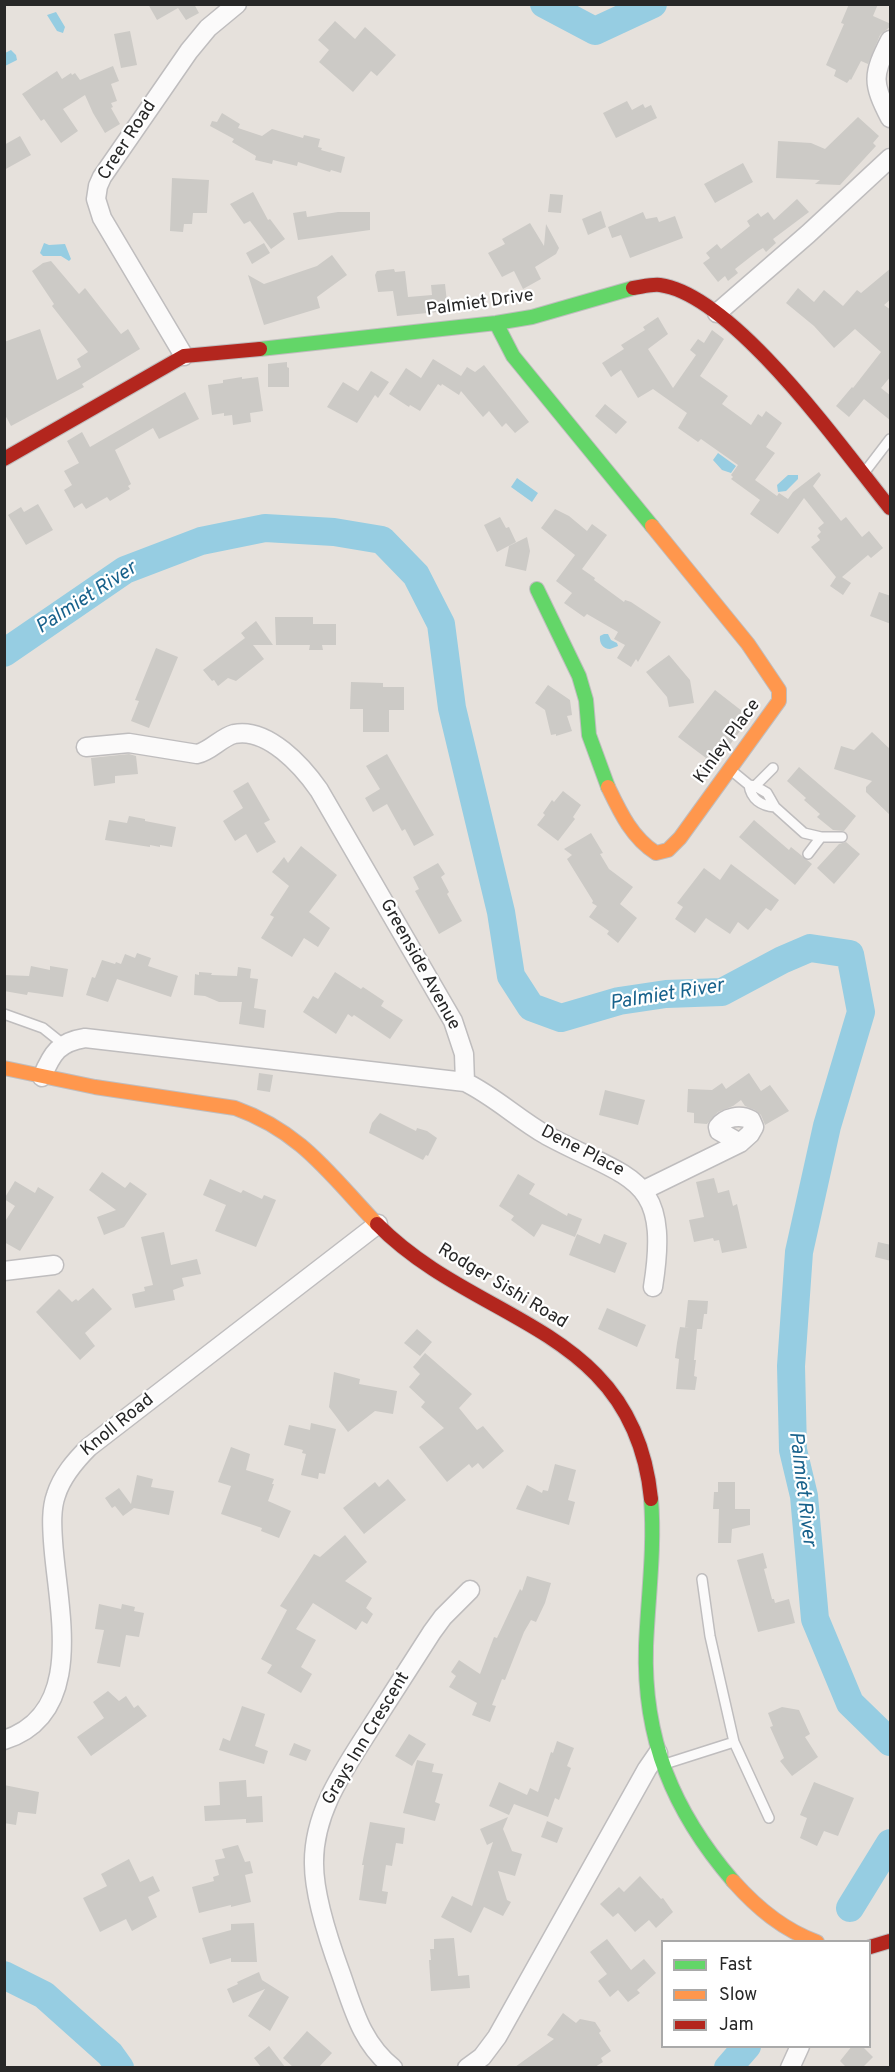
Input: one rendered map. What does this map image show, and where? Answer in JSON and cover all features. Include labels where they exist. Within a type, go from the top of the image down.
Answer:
[{"type":"street","name":"Creer Road","points":[[184,356],[102,218],[96,194],[102,177],[183,58],[208,28],[237,4]]},
{"type":"street","points":[[891,40],[879,62],[875,77],[876,86],[891,118]]},
{"type":"street","points":[[717,313],[891,158]]},
{"type":"street","name":"Palmiet Drive","points":[[4,459],[184,356],[285,347],[532,317],[628,289],[659,285],[672,287],[688,294],[717,313],[768,360],[891,508]]},
{"type":"street","name":"Kinley Place","points":[[496,322],[506,343],[522,367],[748,644],[779,690],[779,701],[774,710],[674,845],[661,853],[650,850],[644,845],[616,802],[601,772],[589,734],[584,691],[576,669],[537,589]]},
{"type":"street","name":"Greenside Avenue","points":[[86,747],[129,743],[197,754],[224,738],[236,734],[261,738],[289,755],[305,770],[320,790],[453,1021],[464,1054],[465,1082]]},
{"type":"street","points":[[42,1077],[49,1061],[63,1044],[85,1038],[465,1082]]},
{"type":"street","name":"Rodger Sishi Road","points":[[4,1068],[95,1087],[218,1104],[255,1115],[292,1137],[313,1155],[400,1244],[435,1270],[532,1324],[568,1348],[592,1369],[627,1417],[637,1438],[651,1489],[652,1541],[645,1669],[650,1721],[670,1786],[698,1838],[737,1887],[782,1926],[814,1940]]},
{"type":"street","name":"Dene Place","points":[[465,1082],[476,1087],[528,1124],[622,1173],[644,1190],[655,1214],[659,1237],[653,1287]]},
{"type":"street","points":[[644,1190],[740,1143]]},
{"type":"street","name":"Knoll Road","points":[[4,1740],[26,1731],[36,1722],[47,1710],[55,1694],[62,1628],[55,1568],[53,1508],[55,1496],[65,1475],[89,1446],[378,1224]]},
{"type":"street","points":[[4,1271],[54,1264]]},
{"type":"street","name":"Grays Inn Crescent","points":[[393,2067],[379,2056],[362,2032],[339,1968],[316,1892],[314,1863],[318,1831],[328,1800],[342,1774],[432,1632],[443,1617],[470,1590]]},
{"type":"street","points":[[467,2067],[482,2056],[497,2037],[647,1769],[660,1759]]},
{"type":"street","points":[[790,2067],[799,2048]]},
{"type":"lane","points":[[863,475],[891,439]]},
{"type":"lane","points":[[752,786],[773,768]]},
{"type":"lane","points":[[730,769],[752,786],[767,793],[775,807],[804,833],[821,837],[843,837]]},
{"type":"lane","points":[[808,854],[821,837]]},
{"type":"lane","points":[[4,1014],[43,1028],[63,1044]]},
{"type":"lane","points":[[702,1579],[710,1636],[734,1742],[769,1818]]},
{"type":"lane","points":[[660,1759],[734,1742]]},
{"type":"water","points":[[56,12],[65,27],[63,33],[57,31],[47,15]]},
{"type":"water","points":[[11,50],[17,60],[5,66],[5,53]]},
{"type":"water","points":[[44,243],[65,244],[71,259],[69,261],[61,256],[43,256],[40,253]]},
{"type":"water","points":[[718,453],[736,466],[731,473],[722,470],[713,460]]},
{"type":"water","points":[[788,475],[798,475],[798,479],[786,491],[778,492],[777,485]]},
{"type":"water","points":[[517,478],[538,493],[532,502],[511,487]]},
{"type":"water","points":[[608,634],[618,646],[610,649],[603,647],[600,636]]},
{"type":"building","points":[[148,4],[194,4],[199,13],[186,20],[178,8],[157,20]]},
{"type":"building","points":[[849,4],[878,4],[873,16],[891,26],[880,35],[868,64],[861,61],[847,83],[834,76],[836,70],[826,65],[844,24],[841,23]]},
{"type":"building","points":[[335,21],[355,39],[365,27],[396,55],[377,76],[371,71],[353,92],[319,62],[329,50],[318,40]]},
{"type":"building","points":[[130,31],[137,65],[121,68],[114,34]]},
{"type":"building","points":[[113,66],[119,81],[111,84],[117,101],[111,103],[113,107],[111,108],[120,124],[105,133],[85,95],[63,109],[78,131],[61,143],[44,119],[41,121],[22,94],[57,71],[62,79],[75,73],[80,80]]},
{"type":"building","points":[[627,101],[632,110],[643,104],[645,108],[651,105],[657,118],[616,138],[603,113]]},
{"type":"building","points":[[222,113],[240,124],[238,128],[262,136],[272,129],[303,138],[304,135],[320,139],[318,147],[322,148],[321,150],[345,157],[341,173],[298,162],[297,166],[273,160],[272,164],[255,160],[256,156],[232,142],[234,139],[210,126],[212,121],[217,122]]},
{"type":"building","points":[[858,117],[879,136],[873,143],[876,146],[840,185],[815,184],[820,180],[776,178],[778,141],[811,143],[825,149]]},
{"type":"building","points":[[20,136],[31,155],[4,170],[4,145]]},
{"type":"building","points":[[743,163],[753,182],[715,203],[704,184]]},
{"type":"building","points":[[172,178],[209,180],[207,213],[193,213],[192,224],[184,224],[183,232],[170,231]]},
{"type":"building","points":[[253,192],[268,220],[270,219],[285,239],[271,249],[250,221],[244,224],[230,204]]},
{"type":"building","points":[[550,194],[563,195],[561,213],[548,212]]},
{"type":"building","points":[[797,199],[809,212],[773,239],[776,243],[766,252],[763,248],[758,251],[735,269],[738,273],[728,281],[725,276],[718,282],[703,263],[710,258],[706,253],[717,244],[721,249],[750,226],[747,221],[758,213],[761,217],[768,212],[774,220]]},
{"type":"building","points":[[306,211],[307,217],[338,212],[370,212],[370,230],[298,240],[293,213]]},
{"type":"building","points":[[601,211],[606,227],[588,235],[582,219]]},
{"type":"building","points":[[643,212],[646,219],[657,217],[659,222],[675,216],[683,238],[630,258],[621,235],[612,238],[608,227]]},
{"type":"building","points":[[530,223],[544,246],[546,224],[559,248],[556,254],[535,267],[541,279],[523,289],[514,271],[502,277],[488,253],[505,244],[502,239]]},
{"type":"building","points":[[264,243],[270,253],[252,264],[246,253]]},
{"type":"building","points":[[332,255],[347,275],[317,297],[320,308],[264,325],[248,275],[264,284],[317,266]]},
{"type":"building","points":[[51,261],[79,294],[85,288],[121,334],[128,329],[140,349],[82,384],[84,387],[11,426],[4,413],[4,342],[40,329],[57,380],[81,367],[77,359],[88,352],[52,306],[54,304],[32,271],[43,263]]},
{"type":"building","points":[[891,268],[891,299],[884,305],[891,310],[891,376],[881,388],[891,396],[891,421],[864,399],[849,417],[836,406],[881,352],[855,329],[834,348],[814,326],[786,303],[798,288],[814,302],[824,290],[843,306],[857,290],[861,293]]},
{"type":"building","points":[[394,269],[395,272],[405,271],[408,297],[432,295],[431,285],[445,284],[448,311],[397,316],[393,291],[378,292],[375,275],[377,271]]},
{"type":"building","points":[[658,317],[668,334],[648,349],[673,388],[696,355],[690,350],[698,339],[704,343],[712,330],[724,339],[700,376],[728,396],[722,404],[751,425],[758,414],[762,417],[766,411],[782,423],[766,447],[775,453],[755,480],[777,496],[779,493],[788,499],[793,492],[819,472],[821,475],[813,486],[841,521],[846,517],[862,537],[869,531],[883,548],[871,558],[868,555],[842,577],[851,583],[843,595],[830,586],[836,577],[811,547],[820,540],[817,536],[821,532],[818,528],[824,523],[804,498],[778,534],[750,514],[760,500],[731,479],[738,465],[701,439],[698,442],[678,428],[687,413],[653,389],[638,398],[621,370],[611,377],[602,363],[624,349],[621,345],[645,330],[643,327]]},
{"type":"building","points":[[433,359],[461,376],[467,367],[475,372],[484,365],[529,422],[515,433],[506,423],[502,427],[489,411],[483,417],[461,391],[459,395],[442,384],[441,386],[438,384],[420,411],[389,394],[406,368],[421,378]]},
{"type":"building","points":[[287,362],[289,387],[268,387],[268,364]]},
{"type":"building","points":[[371,371],[389,382],[378,398],[375,395],[357,423],[327,407],[343,382],[358,391]]},
{"type":"building","points":[[242,377],[242,379],[258,377],[263,411],[250,413],[251,422],[233,425],[232,415],[224,416],[224,413],[212,415],[208,385]]},
{"type":"building","points":[[185,392],[199,419],[159,439],[153,428],[115,450],[131,484],[128,486],[130,489],[110,501],[107,497],[86,509],[82,503],[74,508],[64,490],[72,485],[64,471],[79,463],[67,441],[82,432],[90,447]]},
{"type":"building","points":[[605,404],[627,422],[616,434],[595,416]]},
{"type":"building","points":[[38,504],[53,530],[26,545],[8,515],[21,507],[24,512]]},
{"type":"building","points":[[555,509],[569,516],[587,531],[592,524],[607,535],[582,569],[624,602],[625,600],[631,602],[661,622],[638,662],[636,659],[631,667],[617,658],[625,645],[614,639],[618,632],[587,614],[584,617],[564,603],[572,593],[556,581],[575,555],[541,528]]},
{"type":"building","points":[[500,517],[506,528],[509,527],[516,542],[497,552],[484,525]]},
{"type":"building","points":[[527,537],[530,551],[526,571],[505,566],[509,546]]},
{"type":"building","points":[[879,592],[891,596],[891,624],[870,616]]},
{"type":"building","points":[[275,617],[313,617],[313,624],[336,624],[336,645],[322,645],[323,650],[309,650],[310,645],[276,645]]},
{"type":"building","points":[[256,621],[273,645],[253,645],[264,659],[236,681],[228,678],[218,686],[203,670],[245,638],[241,633]]},
{"type":"building","points":[[156,648],[178,657],[149,728],[131,721],[139,701],[135,700]]},
{"type":"building","points":[[669,655],[690,680],[694,703],[669,707],[667,697],[646,672]]},
{"type":"building","points":[[351,682],[383,683],[383,687],[404,687],[404,710],[389,710],[389,732],[363,732],[363,709],[350,709]]},
{"type":"building","points":[[548,685],[570,700],[572,715],[567,716],[572,731],[556,736],[556,734],[551,735],[545,710],[535,703]]},
{"type":"building","points":[[715,690],[742,711],[732,725],[740,731],[712,769],[703,762],[706,758],[678,737]]},
{"type":"building","points":[[872,732],[891,750],[891,816],[866,792],[866,787],[872,781],[834,769],[841,746],[854,750]]},
{"type":"building","points":[[129,754],[136,756],[138,774],[115,776],[115,783],[94,786],[91,758]]},
{"type":"building","points":[[387,754],[434,835],[414,846],[405,829],[402,831],[387,804],[373,812],[365,798],[380,789],[366,766]]},
{"type":"building","points":[[799,767],[856,816],[844,831],[833,830],[817,817],[820,814],[787,781]]},
{"type":"building","points":[[248,782],[270,820],[264,823],[276,842],[257,853],[246,834],[235,841],[223,821],[243,808],[233,791]]},
{"type":"building","points":[[563,791],[581,805],[573,817],[575,819],[558,841],[537,825],[552,800],[554,802]]},
{"type":"building","points":[[129,816],[176,827],[172,847],[150,845],[150,847],[105,840],[109,820],[127,823]]},
{"type":"building","points":[[754,820],[789,850],[791,847],[812,864],[795,885],[739,837]]},
{"type":"building","points":[[591,833],[609,869],[633,887],[620,904],[637,918],[618,943],[607,934],[609,931],[589,917],[597,906],[592,903],[593,901],[567,859],[572,855],[564,849]]},
{"type":"building","points":[[846,842],[860,854],[834,884],[817,868],[839,844]]},
{"type":"building","points":[[301,846],[337,875],[309,912],[330,928],[318,947],[304,938],[292,957],[261,938],[274,917],[270,915],[289,886],[272,872],[284,857],[288,863]]},
{"type":"building","points":[[438,863],[445,874],[441,877],[449,892],[447,894],[462,921],[439,934],[415,891],[419,889],[413,877]]},
{"type":"building","points":[[731,864],[779,900],[771,911],[766,908],[748,930],[738,922],[730,934],[706,918],[695,933],[675,919],[683,907],[677,903],[704,868],[720,880]]},
{"type":"building","points":[[137,953],[151,958],[148,966],[178,976],[171,997],[117,979],[108,1002],[86,995],[92,977],[95,978],[102,960],[121,964],[125,954],[135,958]]},
{"type":"building","points":[[31,966],[50,970],[50,966],[68,969],[63,997],[4,991],[4,975],[29,976]]},
{"type":"building","points":[[238,967],[251,969],[250,978],[258,979],[254,1008],[266,1010],[264,1028],[239,1024],[242,1002],[219,1002],[205,996],[194,995],[195,974],[199,975],[199,972],[237,976]]},
{"type":"building","points":[[335,972],[384,1001],[381,1006],[403,1020],[390,1039],[354,1015],[352,1017],[348,1014],[336,1034],[303,1012],[313,996],[318,999]]},
{"type":"building","points":[[259,1073],[273,1075],[270,1092],[257,1090]]},
{"type":"building","points":[[749,1073],[761,1091],[770,1085],[789,1111],[765,1125],[761,1115],[745,1106],[741,1100],[718,1112],[707,1124],[694,1123],[694,1113],[687,1112],[688,1089],[712,1090],[722,1083],[726,1089]]},
{"type":"building","points":[[605,1090],[645,1100],[638,1125],[599,1115]]},
{"type":"building","points":[[380,1113],[416,1131],[417,1128],[427,1131],[437,1138],[428,1156],[426,1155],[423,1160],[369,1133],[372,1123]]},
{"type":"building","points":[[102,1172],[125,1188],[130,1182],[147,1194],[124,1227],[104,1235],[97,1217],[116,1210],[89,1190]]},
{"type":"building","points":[[518,1174],[535,1184],[529,1194],[567,1216],[568,1213],[582,1219],[575,1237],[542,1224],[534,1237],[511,1220],[514,1216],[499,1206]]},
{"type":"building","points":[[714,1178],[718,1193],[729,1190],[733,1206],[737,1204],[747,1248],[722,1253],[719,1240],[714,1241],[713,1238],[694,1242],[689,1220],[704,1217],[696,1182]]},
{"type":"building","points":[[210,1179],[241,1193],[243,1190],[262,1199],[264,1195],[276,1200],[256,1247],[215,1231],[226,1205],[203,1195]]},
{"type":"building","points":[[15,1181],[35,1193],[38,1187],[54,1197],[20,1251],[4,1242],[4,1223],[15,1206],[4,1199]]},
{"type":"building","points":[[164,1232],[171,1265],[197,1259],[201,1274],[182,1278],[184,1286],[173,1290],[175,1300],[135,1308],[132,1294],[145,1291],[144,1287],[153,1285],[141,1237]]},
{"type":"building","points":[[577,1234],[600,1244],[604,1234],[627,1243],[615,1273],[569,1255]]},
{"type":"building","points":[[878,1242],[891,1245],[891,1261],[875,1257]]},
{"type":"building","points":[[93,1288],[112,1309],[85,1333],[95,1346],[80,1360],[36,1312],[59,1289],[72,1302],[76,1299],[78,1301]]},
{"type":"building","points":[[688,1300],[708,1301],[702,1329],[697,1329],[694,1360],[696,1360],[694,1376],[697,1377],[695,1390],[676,1389],[679,1359],[675,1358],[677,1343],[680,1327],[685,1328]]},
{"type":"building","points":[[607,1308],[646,1325],[637,1347],[598,1329]]},
{"type":"building","points":[[417,1329],[432,1342],[420,1356],[404,1343]]},
{"type":"building","points":[[425,1353],[472,1394],[459,1408],[477,1430],[483,1426],[504,1451],[483,1469],[478,1463],[472,1468],[469,1464],[447,1482],[419,1447],[444,1428],[421,1407],[425,1402],[409,1387],[420,1374],[413,1367]]},
{"type":"building","points":[[334,1372],[360,1379],[359,1384],[397,1391],[393,1414],[375,1411],[348,1432],[329,1407]]},
{"type":"building","points":[[311,1423],[336,1429],[325,1474],[319,1473],[318,1479],[301,1475],[306,1454],[302,1453],[303,1450],[284,1445],[289,1425],[310,1430]]},
{"type":"building","points":[[231,1447],[250,1454],[246,1470],[274,1479],[268,1501],[291,1511],[279,1538],[261,1531],[262,1528],[221,1514],[231,1486],[218,1482]]},
{"type":"building","points":[[555,1464],[576,1470],[568,1500],[575,1502],[569,1525],[516,1509],[527,1485],[542,1493],[543,1490],[548,1491]]},
{"type":"building","points":[[137,1475],[153,1479],[151,1487],[174,1491],[169,1515],[134,1508],[123,1516],[115,1506],[112,1508],[105,1498],[119,1488],[131,1504]]},
{"type":"building","points":[[388,1479],[406,1500],[364,1534],[343,1508],[375,1482],[379,1487]]},
{"type":"building","points":[[718,1482],[735,1482],[735,1509],[750,1509],[750,1525],[732,1529],[731,1543],[718,1543],[719,1509],[713,1509],[714,1492],[718,1492]]},
{"type":"building","points":[[345,1535],[367,1562],[345,1581],[372,1598],[366,1608],[373,1614],[367,1624],[362,1621],[356,1630],[313,1603],[296,1629],[316,1640],[301,1667],[312,1674],[301,1693],[267,1673],[272,1665],[261,1659],[287,1610],[280,1606],[314,1554],[320,1557]]},
{"type":"building","points":[[763,1553],[767,1568],[764,1569],[772,1599],[775,1603],[789,1599],[795,1623],[758,1632],[737,1560]]},
{"type":"building","points":[[527,1576],[551,1583],[536,1622],[531,1620],[505,1680],[502,1679],[492,1705],[496,1706],[490,1722],[472,1715],[477,1703],[449,1687],[456,1676],[451,1672],[459,1660],[480,1674],[494,1637],[497,1638],[520,1589],[522,1591]]},
{"type":"building","points":[[99,1604],[121,1609],[122,1604],[135,1607],[134,1611],[144,1613],[139,1637],[126,1635],[120,1667],[97,1663],[104,1630],[95,1629]]},
{"type":"building","points":[[108,1691],[119,1701],[126,1696],[134,1708],[138,1705],[147,1716],[91,1756],[77,1737],[104,1718],[93,1702]]},
{"type":"building","points":[[242,1706],[265,1714],[255,1746],[268,1751],[264,1764],[219,1750],[223,1738],[230,1741]]},
{"type":"building","points":[[782,1707],[799,1710],[810,1734],[805,1737],[818,1757],[792,1776],[780,1761],[784,1758],[770,1727],[773,1726],[768,1713]]},
{"type":"building","points":[[409,1734],[426,1744],[412,1766],[395,1756]]},
{"type":"building","points":[[557,1741],[574,1748],[567,1766],[571,1768],[559,1800],[555,1798],[548,1817],[514,1804],[509,1815],[489,1806],[499,1782],[527,1795],[530,1788],[538,1792]]},
{"type":"building","points":[[294,1743],[311,1750],[306,1761],[289,1755]]},
{"type":"building","points":[[417,1760],[434,1764],[432,1772],[443,1774],[435,1802],[440,1804],[435,1821],[403,1813]]},
{"type":"building","points":[[246,1780],[247,1797],[262,1796],[263,1822],[246,1823],[246,1819],[205,1821],[204,1806],[220,1805],[219,1782]]},
{"type":"building","points":[[814,1782],[854,1798],[838,1836],[824,1831],[817,1846],[800,1838],[807,1818],[800,1815]]},
{"type":"building","points":[[4,1785],[39,1792],[36,1814],[18,1812],[16,1825],[4,1823]]},
{"type":"building","points":[[508,1817],[503,1829],[512,1851],[522,1854],[515,1876],[498,1871],[507,1900],[511,1902],[503,1916],[484,1907],[471,1933],[441,1917],[452,1896],[472,1906],[493,1842],[487,1845],[480,1829]]},
{"type":"building","points":[[547,1821],[563,1828],[557,1843],[541,1837]]},
{"type":"building","points":[[370,1822],[405,1828],[403,1844],[396,1843],[392,1866],[386,1865],[382,1891],[388,1892],[386,1904],[359,1900],[364,1865],[362,1865]]},
{"type":"building","points":[[238,1845],[245,1862],[250,1861],[253,1873],[245,1875],[251,1902],[199,1913],[192,1887],[214,1881],[213,1877],[219,1875],[215,1860],[225,1858],[222,1849]]},
{"type":"building","points":[[129,1859],[140,1882],[153,1876],[160,1891],[148,1897],[157,1917],[132,1931],[126,1919],[100,1932],[83,1898],[107,1886],[101,1874]]},
{"type":"building","points":[[640,1876],[661,1899],[663,1898],[673,1912],[656,1928],[649,1920],[635,1932],[618,1913],[613,1917],[600,1904],[619,1887],[624,1892]]},
{"type":"building","points":[[254,1923],[257,1962],[231,1962],[231,1958],[210,1964],[202,1938],[231,1930],[231,1924]]},
{"type":"building","points":[[454,1938],[458,1976],[469,1975],[470,1988],[431,1991],[429,1960],[431,1960],[430,1949],[434,1949],[434,1939]]},
{"type":"building","points":[[607,1939],[631,1970],[644,1959],[656,1973],[637,1990],[640,1993],[628,2002],[618,1990],[610,1997],[598,1981],[607,1974],[590,1952]]},
{"type":"building","points":[[259,1972],[262,1980],[289,1997],[270,2031],[248,2016],[265,1989],[233,2003],[227,1989]]},
{"type":"building","points":[[563,2013],[576,2023],[580,2019],[595,2022],[601,2031],[599,2033],[611,2051],[601,2058],[603,2062],[595,2067],[515,2067],[554,2039],[547,2035]]},
{"type":"building","points":[[307,2031],[332,2053],[319,2067],[293,2067],[283,2058]]},
{"type":"building","points":[[269,2046],[285,2067],[261,2067],[254,2058]]},
{"type":"building","points":[[850,2048],[864,2048],[873,2057],[863,2067],[846,2067],[840,2061]]},
{"type":"waterway","name":"Palmiet River","points":[[544,4],[595,31],[653,4]]},
{"type":"waterway","name":"Palmiet River","points":[[4,653],[125,570],[201,541],[265,528],[334,532],[382,540],[416,575],[441,624],[452,708],[501,912],[511,976],[531,1007],[561,1018],[619,1001],[666,994],[722,992],[810,948],[850,954],[861,1012],[827,1126],[799,1252],[791,1366],[793,1450],[804,1496],[815,1619],[850,1703],[890,1742]]},
{"type":"waterway","name":"Palmiet River","points":[[850,1908],[890,1843]]},
{"type":"waterway","name":"Palmiet River","points":[[4,1975],[44,1995],[110,2054],[120,2068]]},
{"type":"waterway","name":"Palmiet River","points":[[728,2068],[745,2048]]},
{"type":"traffic: fast","points":[[260,349],[496,323],[532,317],[633,288]]},
{"type":"traffic: fast","points":[[496,323],[513,356],[652,526]]},
{"type":"traffic: fast","points":[[537,589],[579,676],[586,700],[589,735],[608,787]]},
{"type":"traffic: fast","points":[[651,1499],[651,1573],[646,1680],[656,1743],[678,1800],[712,1855],[733,1881]]},
{"type":"traffic: slow","points":[[608,787],[622,815],[640,840],[656,853],[668,850],[680,838],[779,701],[779,690],[748,644],[652,526]]},
{"type":"traffic: slow","points":[[4,1068],[95,1087],[235,1108],[279,1129],[297,1142],[329,1172],[377,1224]]},
{"type":"traffic: slow","points":[[733,1881],[771,1917],[812,1940]]},
{"type":"traffic: jam","points":[[633,288],[660,285],[689,295],[721,316],[785,378],[890,508]]},
{"type":"traffic: jam","points":[[4,459],[184,356],[260,349]]},
{"type":"traffic: jam","points":[[377,1224],[416,1258],[545,1334],[583,1362],[615,1397],[638,1441],[651,1499]]},
{"type":"traffic: jam","points":[[871,1947],[890,1941]]}]
